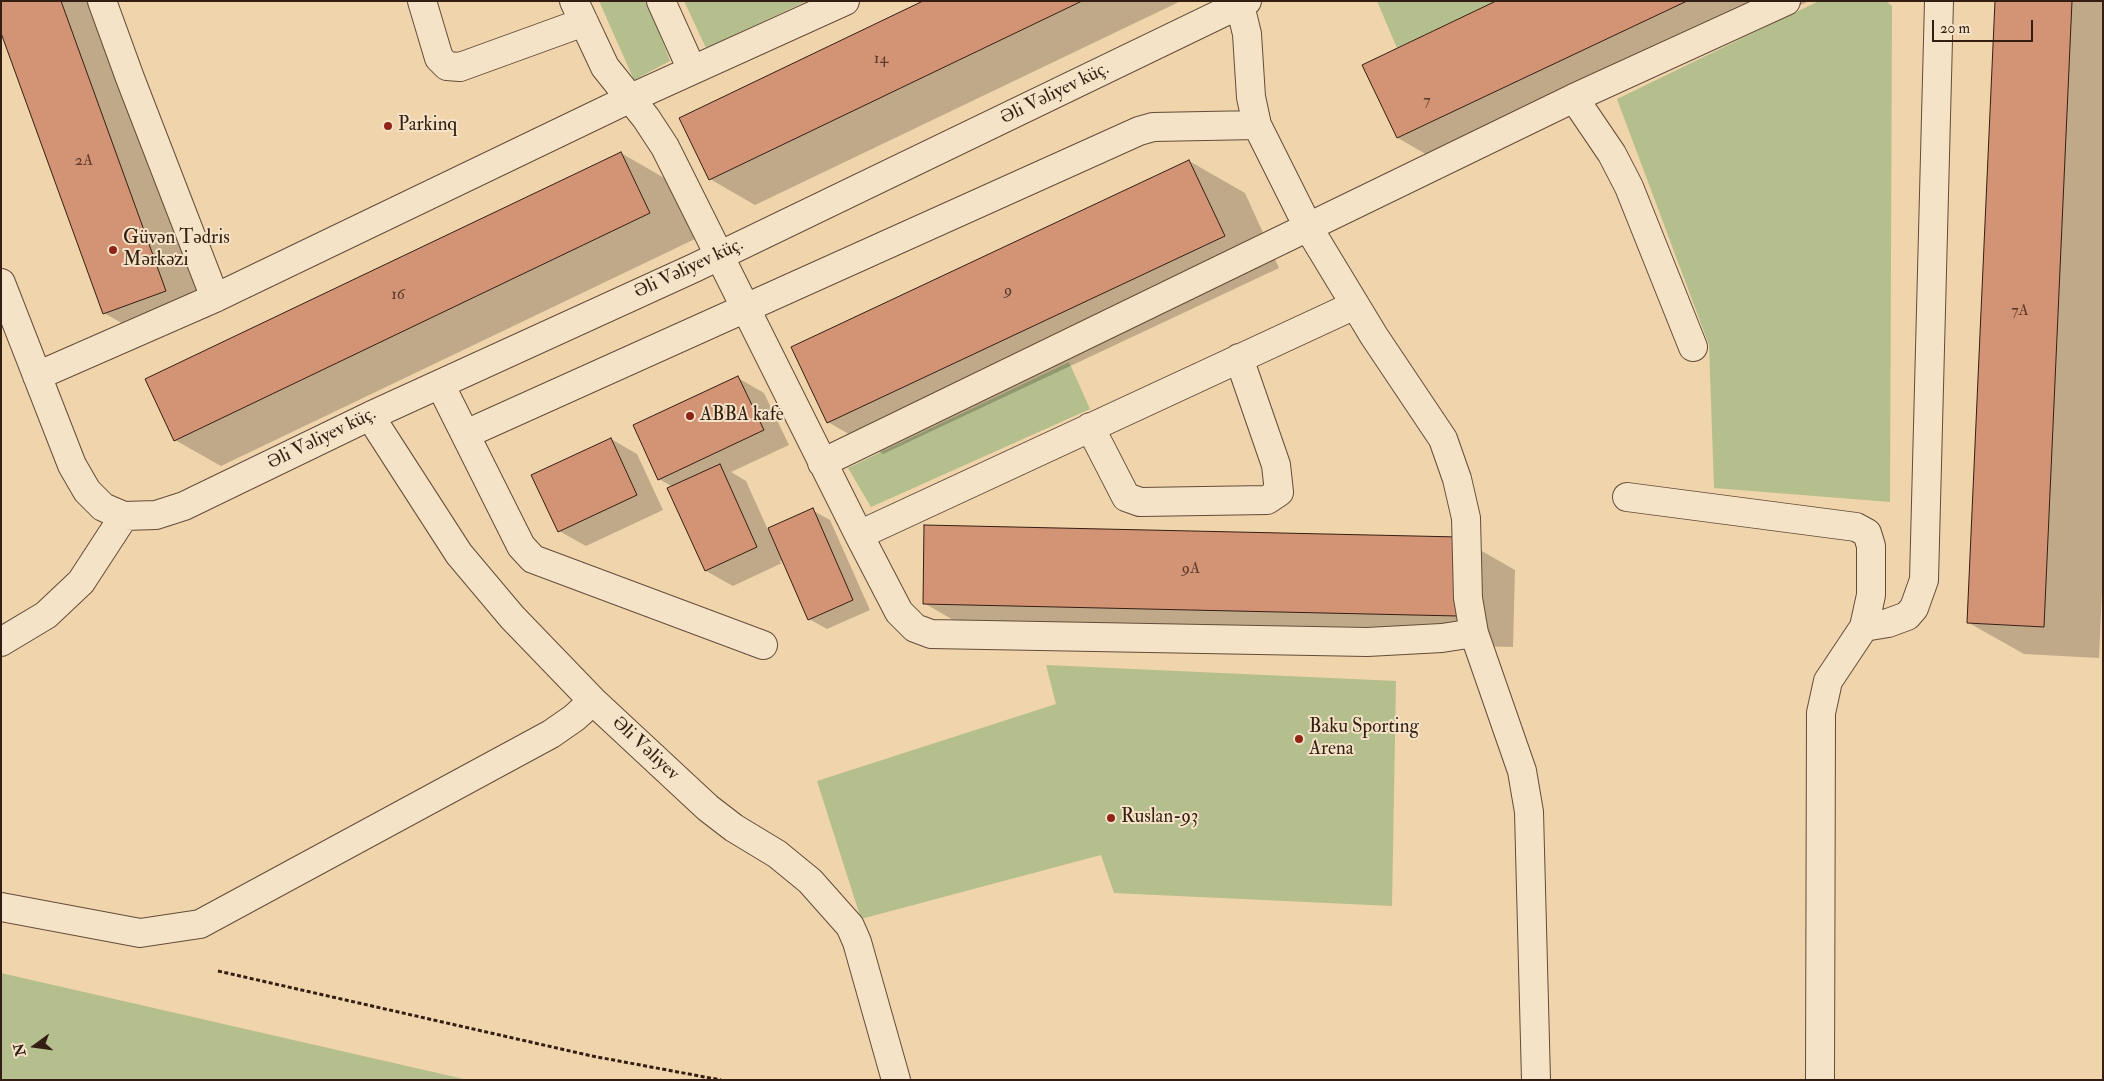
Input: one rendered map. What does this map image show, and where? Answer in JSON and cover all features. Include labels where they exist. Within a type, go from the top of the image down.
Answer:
[{"type":"street","points":[[102,1],[133,87],[215,298]]},
{"type":"street","points":[[422,1],[439,58],[447,66],[460,67],[579,12],[605,67],[646,118],[664,147],[822,463],[899,612],[915,628],[931,634],[1366,642],[1442,638],[1474,633]]},
{"type":"street","points":[[661,1],[692,70]]},
{"type":"street","points":[[37,376],[215,298],[631,98],[845,1]]},
{"type":"street","points":[[822,463],[1574,98],[1786,1]]},
{"type":"street","points":[[1864,627],[1888,623],[1907,616],[1914,608],[1924,580],[1939,1]]},
{"type":"street","points":[[1244,3],[1251,97],[1257,125],[1308,227],[1355,304],[1443,439],[1454,471],[1466,518],[1468,598],[1474,633],[1522,771],[1529,812],[1536,1080]]},
{"type":"street","name":"Əli Vəliyev küç.","points":[[124,516],[156,515],[184,506],[370,416],[718,256],[1244,3]]},
{"type":"street","points":[[1574,98],[1612,154],[1629,187],[1693,347]]},
{"type":"street","points":[[466,434],[1139,132],[1153,127],[1257,125]]},
{"type":"street","points":[[1,283],[72,465],[87,491],[103,507],[124,516],[81,582],[46,616],[1,642]]},
{"type":"street","points":[[859,535],[1355,304]]},
{"type":"street","points":[[1090,427],[1126,497],[1140,502],[1267,500],[1279,492],[1276,466],[1239,358]]},
{"type":"street","points":[[440,384],[521,546],[533,559],[763,645]]},
{"type":"street","name":"Əli Vəliyev","points":[[370,416],[459,554],[512,618],[593,701],[708,808],[734,828],[777,854],[810,881],[850,926],[857,942],[896,1080]]},
{"type":"street","points":[[1627,497],[1856,526],[1867,533],[1870,546],[1871,595],[1864,627],[1828,681],[1821,713],[1820,1080]]},
{"type":"street","points":[[1,907],[140,933],[200,924],[551,734],[574,718],[593,701]]},
{"type":"path","points":[[218,971],[592,1056],[721,1080]]},
{"type":"green space","points":[[599,1],[647,1],[670,61],[634,80]]},
{"type":"green space","points":[[684,1],[807,1],[706,48]]},
{"type":"green space","points":[[1377,1],[1496,1],[1397,48]]},
{"type":"green space","points":[[1819,1],[1886,1],[1892,6],[1890,502],[1714,488],[1709,345],[1617,99]]},
{"type":"green space","points":[[1069,362],[1090,409],[871,507],[848,468]]},
{"type":"green space","name":"Ruslan-93","points":[[1046,665],[1396,681],[1392,906],[1114,893],[1101,855],[861,919],[817,781],[1056,704]]},
{"type":"green space","points":[[1,973],[468,1080],[1,1080]]},
{"type":"building","points":[[1,1],[61,1],[166,291],[103,314],[1,33]]},
{"type":"building","points":[[923,1],[1082,1],[709,180],[679,118]]},
{"type":"building","points":[[1496,1],[1687,1],[1397,138],[1362,65]]},
{"type":"building","points":[[1995,1],[2072,1],[2044,627],[1967,623]]},
{"type":"building","points":[[621,152],[650,213],[174,441],[145,379]]},
{"type":"building","points":[[1189,160],[1225,236],[827,423],[791,347]]},
{"type":"building","points":[[738,376],[764,430],[658,480],[633,425]]},
{"type":"building","points":[[611,438],[637,495],[558,532],[531,475]]},
{"type":"building","points":[[720,464],[757,547],[705,571],[667,488]]},
{"type":"building","points":[[813,508],[853,600],[808,620],[768,528]]},
{"type":"building","points":[[924,525],[1459,537],[1458,616],[923,604]]},
{"type":"place","name":"Parkinq","points":[[388,126]]},
{"type":"place","name":"Güvәn Tәdris Mәrkәzi","points":[[113,250]]},
{"type":"place","name":"ABBA kafe","points":[[690,416]]},
{"type":"place","name":"Baku Sporting Arena","points":[[1299,739]]},
{"type":"place","name":"Ruslan-93","points":[[1111,818]]}]
